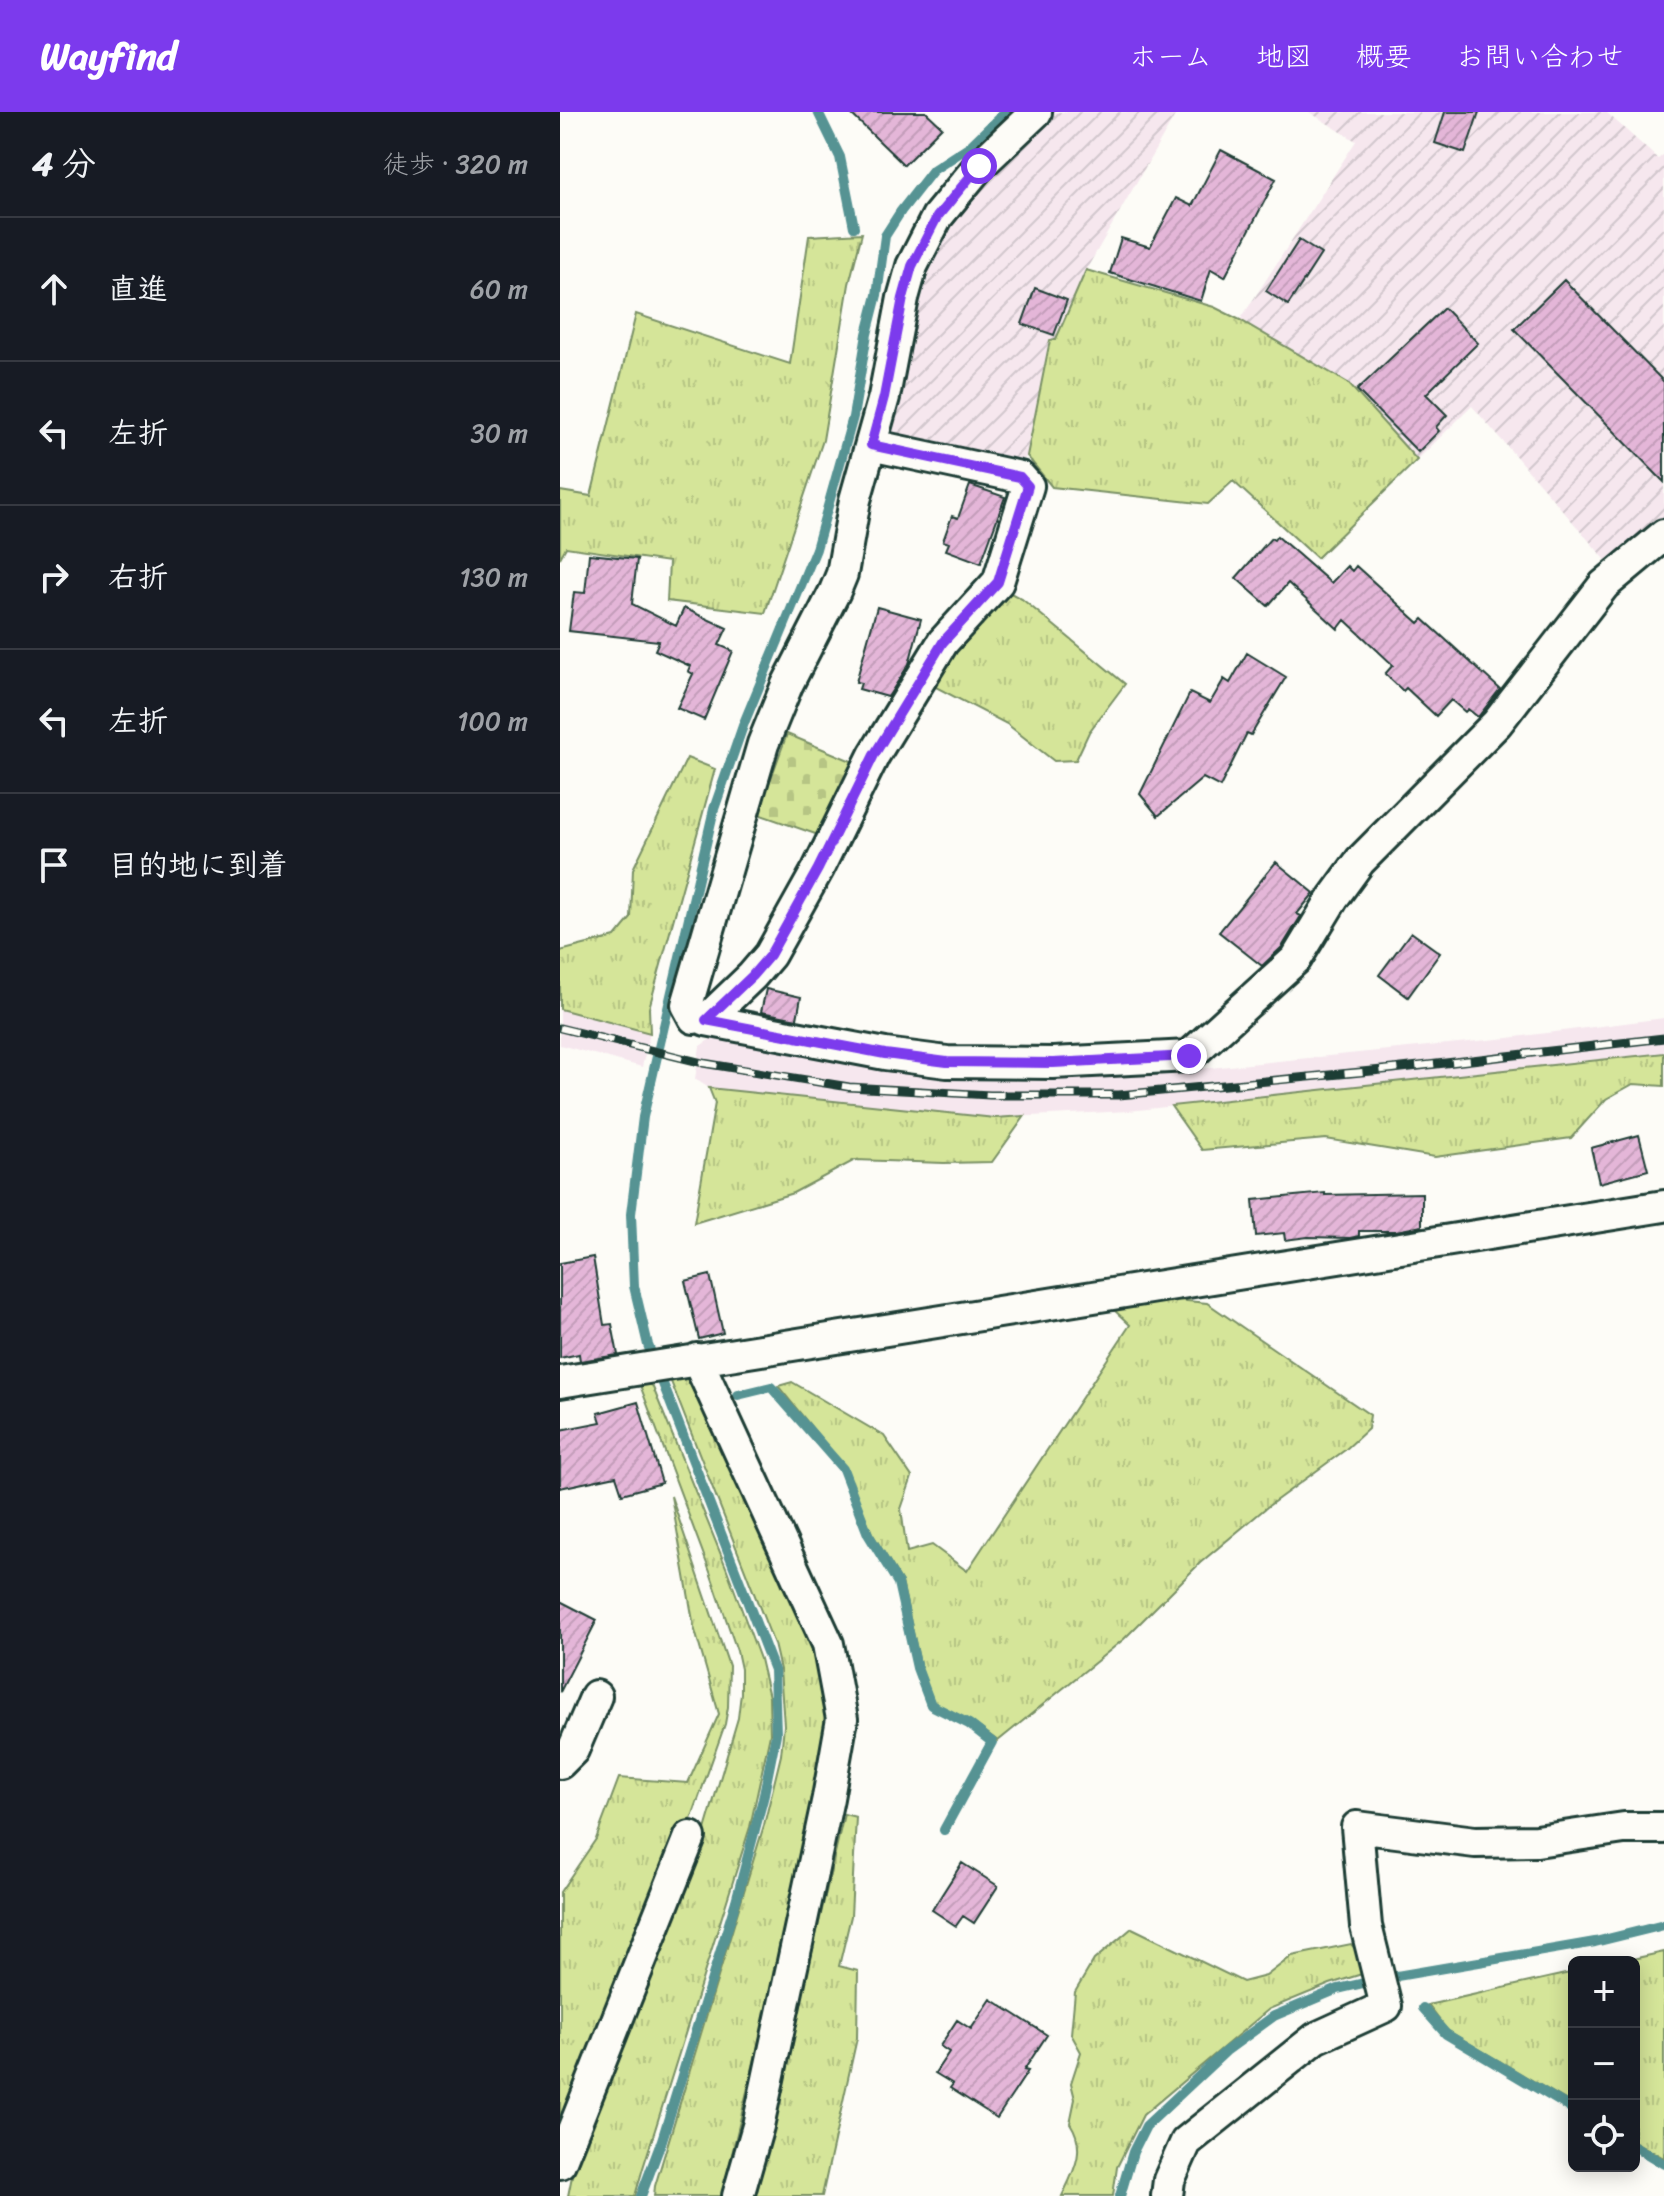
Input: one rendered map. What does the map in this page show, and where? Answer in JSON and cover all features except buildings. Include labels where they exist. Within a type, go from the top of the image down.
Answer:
[{"type":"street","points":[[694,1018],[687,1005],[763,744],[787,685],[839,583],[855,500],[884,397],[912,266],[937,217],[979,166],[1036,112]]},
{"type":"street","points":[[871,445],[1020,477],[1028,486],[998,582],[943,642],[935,655],[874,755],[818,869],[770,955],[706,1020],[885,1054],[947,1062],[1053,1063],[1189,1056],[1296,959],[1360,861],[1497,723],[1604,585],[1664,535]]},
{"type":"street","points":[[560,1382],[1664,1206]]},
{"type":"street","points":[[688,1360],[828,1644],[842,1719],[758,2126],[738,2196]]},
{"type":"street","points":[[560,1763],[573,1750],[596,1696]]},
{"type":"street","points":[[1167,2196],[1169,2180],[1186,2142],[1316,2038],[1386,2006],[1366,1926],[1357,1827],[1475,1842],[1537,1841],[1624,1828],[1664,1828]]},
{"type":"street","points":[[560,2163],[690,1837]]},
{"type":"shaded area","points":[[1050,112],[1177,112],[1086,270],[1056,339],[1050,340],[1027,456],[1020,463],[883,440],[919,270],[943,223]]},
{"type":"shaded area","points":[[1309,112],[1606,112],[1658,159],[1664,154],[1664,521],[1610,565],[1472,406],[1417,460],[1348,383],[1240,320],[1356,141]]},
{"type":"shaded area","points":[[560,1009],[650,1033],[642,1067],[560,1045]]},
{"type":"shaded area","points":[[1664,1018],[1664,1053],[1129,1111],[995,1118],[709,1088],[695,1079],[700,1046],[712,1038],[955,1078],[1052,1080],[1210,1068],[1508,1038]]},
{"type":"green space","points":[[862,233],[849,284],[823,440],[765,613],[667,601],[669,562],[566,547],[560,558],[560,491],[591,496],[636,314],[790,364],[809,236]]},
{"type":"green space","points":[[1086,270],[1214,307],[1240,320],[1348,383],[1417,460],[1317,558],[1233,481],[1208,504],[1052,487],[1027,456],[1050,340],[1056,339]]},
{"type":"green space","points":[[1003,589],[1022,599],[1125,684],[1089,732],[1076,760],[1054,761],[1007,724],[926,682]]},
{"type":"green space","points":[[787,734],[861,765],[824,837],[758,814]]},
{"type":"green space","points":[[687,758],[715,769],[649,1008],[650,1033],[560,1009],[560,951],[615,937],[631,918],[633,869]]},
{"type":"green space","points":[[1664,1053],[1664,1086],[1633,1084],[1606,1099],[1571,1138],[1435,1157],[1326,1139],[1202,1150],[1171,1106]]},
{"type":"green space","points":[[709,1088],[995,1118],[1025,1116],[992,1162],[855,1160],[793,1193],[694,1223],[715,1103]]},
{"type":"green space","points":[[1177,1300],[1207,1303],[1370,1415],[1368,1429],[1200,1563],[1124,1639],[998,1741],[971,1721],[933,1703],[921,1668],[902,1582],[872,1533],[845,1468],[778,1386],[792,1382],[884,1436],[912,1477],[901,1509],[907,1552],[932,1545],[967,1571],[1130,1325],[1113,1309]]},
{"type":"green space","points":[[670,1379],[687,1379],[749,1498],[813,1651],[826,1706],[817,1799],[722,2196],[654,2196],[764,1825],[781,1755],[784,1725],[780,1670],[774,1644]]},
{"type":"green space","points":[[640,1385],[652,1385],[726,1567],[760,1659],[769,1697],[770,1734],[750,1827],[635,2196],[568,2196],[574,2166],[702,1840],[738,1718],[741,1693],[737,1651]]},
{"type":"green space","points":[[671,1496],[729,1666],[728,1707],[725,1724],[687,1831],[560,2134],[560,1892],[596,1839],[619,1778],[688,1783],[719,1714],[694,1627]]},
{"type":"green space","points":[[844,1814],[856,1817],[851,1916],[839,1966],[858,1971],[857,2038],[822,2196],[756,2196]]},
{"type":"green space","points":[[1132,1928],[1243,1982],[1266,1976],[1292,1956],[1351,1944],[1359,1953],[1365,1973],[1269,2009],[1143,2115],[1117,2167],[1113,2196],[1062,2196],[1078,2151],[1078,2142],[1070,2123],[1075,2099],[1071,2083],[1081,2052],[1071,2034],[1075,1992],[1094,1960]]},
{"type":"green space","points":[[1664,1952],[1664,2158],[1640,2144],[1640,1957]]},
{"type":"green space","points":[[1568,1973],[1568,2101],[1447,2030],[1428,2005]]},
{"type":"waterway","points":[[818,112],[840,157],[854,227]]},
{"type":"waterway","points":[[641,2196],[662,2140],[736,1901],[763,1799],[776,1734],[774,1670],[648,1345],[634,1286],[631,1214],[643,1117],[714,809],[744,723],[816,549],[853,417],[885,236],[933,170],[970,146],[1005,112]]},
{"type":"waterway","points":[[738,1395],[771,1387],[843,1469],[868,1534],[898,1583],[917,1668],[931,1705],[969,1724],[992,1742],[944,1830]]},
{"type":"waterway","points":[[1397,1976],[1595,1942],[1664,1925]]},
{"type":"waterway","points":[[1120,2196],[1133,2152],[1146,2126],[1226,2051],[1274,2016],[1338,1989],[1368,1982]]},
{"type":"waterway","points":[[1423,2008],[1446,2034],[1568,2106]]},
{"type":"waterway","points":[[1640,2150],[1664,2164]]},
{"type":"railway","points":[[560,1028],[703,1063],[849,1087],[990,1095],[1119,1095],[1393,1069],[1664,1038]]},
{"type":"route","points":[[979,166],[937,217],[912,266],[871,445],[1020,477],[1028,486],[998,582],[943,642],[874,755],[818,869],[770,955],[706,1020],[885,1054],[947,1062],[1053,1063],[1189,1056]]}]
